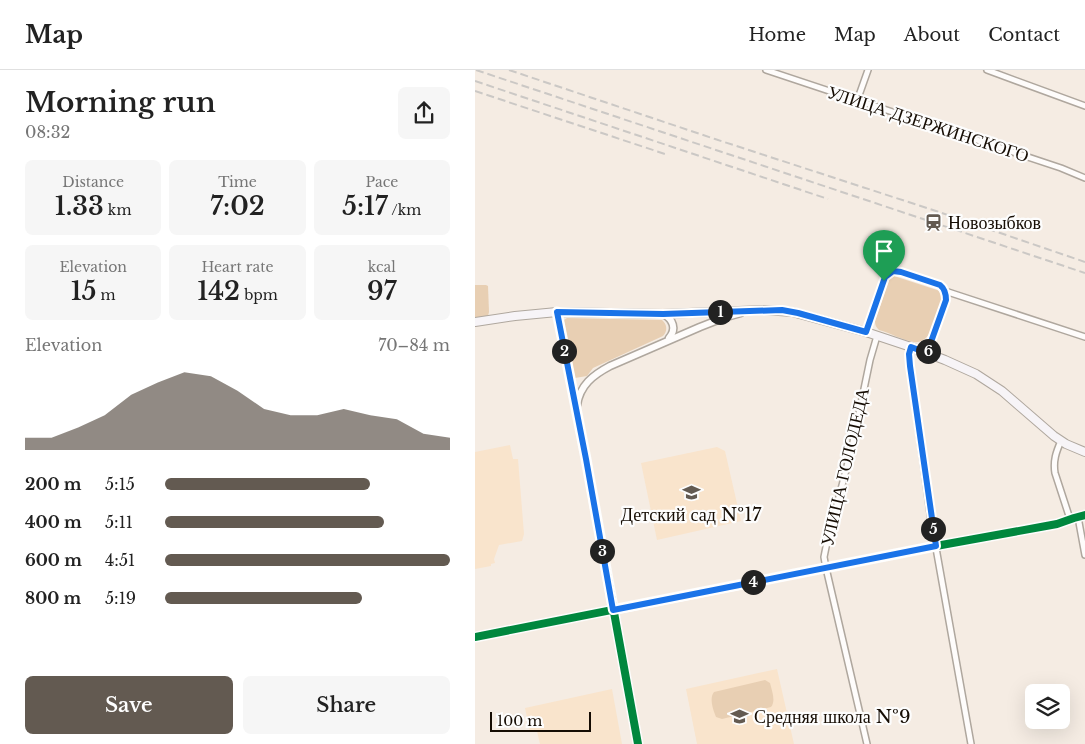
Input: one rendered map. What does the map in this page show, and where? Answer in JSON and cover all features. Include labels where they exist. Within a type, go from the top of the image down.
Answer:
[{"type":"main road","points":[[475,322],[557,312],[663,314],[754,310],[787,311],[866,332],[959,366],[991,383],[1061,441],[1085,452]]},
{"type":"street","name":"УЛИЦА ДЗЕРЖИНСКОГО","points":[[766,70],[1061,168],[1085,178]]},
{"type":"street","points":[[857,101],[869,70]]},
{"type":"street","points":[[987,70],[1085,106]]},
{"type":"street","points":[[866,332],[885,277],[893,271],[940,285],[945,291],[1085,337]]},
{"type":"street","points":[[927,353],[946,300],[945,291]]},
{"type":"street","points":[[577,416],[580,392],[593,376],[610,366],[723,318],[754,310]]},
{"type":"street","points":[[557,312],[638,744]]},
{"type":"street","points":[[663,314],[670,319],[673,325],[673,334],[667,341]]},
{"type":"street","name":"УЛИЦА ГОЛОДЕДА","points":[[867,744],[825,557],[877,336]]},
{"type":"street","points":[[911,347],[909,354],[910,366],[936,546],[971,744]]},
{"type":"street","points":[[1061,441],[1056,451],[1053,466],[1070,519]]},
{"type":"street","points":[[475,637],[1057,524],[1085,515]]},
{"type":"street","points":[[1078,517],[1085,556]]},
{"type":"shaded area","points":[[894,276],[942,293],[943,299],[930,333],[920,342],[905,340],[879,330],[876,326],[875,321],[889,280]]},
{"type":"shaded area","points":[[475,285],[488,286],[488,316],[475,318]]},
{"type":"shaded area","points":[[567,318],[662,320],[665,323],[666,330],[663,336],[593,368],[587,376],[575,378],[564,323],[564,320]]},
{"type":"shaded area","points":[[510,445],[513,459],[518,459],[524,534],[522,541],[499,545],[494,559],[495,563],[491,564],[491,566],[475,569],[475,452]]},
{"type":"shaded area","name":"Детский сад №17","points":[[717,447],[725,451],[741,521],[657,540],[641,463]]},
{"type":"shaded area","name":"Средняя школа №9","points":[[777,669],[794,744],[697,744],[686,689]]},
{"type":"shaded area","points":[[765,680],[770,683],[773,693],[771,707],[722,719],[716,717],[712,701],[714,692]]},
{"type":"shaded area","points":[[612,689],[622,744],[540,744],[537,731],[530,732],[525,708]]},
{"type":"railway","points":[[476,70],[1085,273]]},
{"type":"railway","points":[[509,70],[1085,262]]},
{"type":"railway","points":[[475,81],[828,199]]},
{"type":"railway","points":[[475,91],[665,154]]},
{"type":"cycle path","points":[[557,312],[638,744]]},
{"type":"cycle path","points":[[475,637],[1057,524],[1085,515]]},
{"type":"place","name":"Новозыбков","points":[[934,223]]},
{"type":"place","name":"Детский сад №17","points":[[691,492]]},
{"type":"place","name":"Средняя школа №9","points":[[740,717]]},
{"type":"route","points":[[893,271],[901,272],[940,285],[946,295],[946,300],[927,353],[911,347],[909,354],[936,546],[613,610],[557,312],[663,314],[782,310],[866,332],[884,281],[885,277],[893,271]]}]
